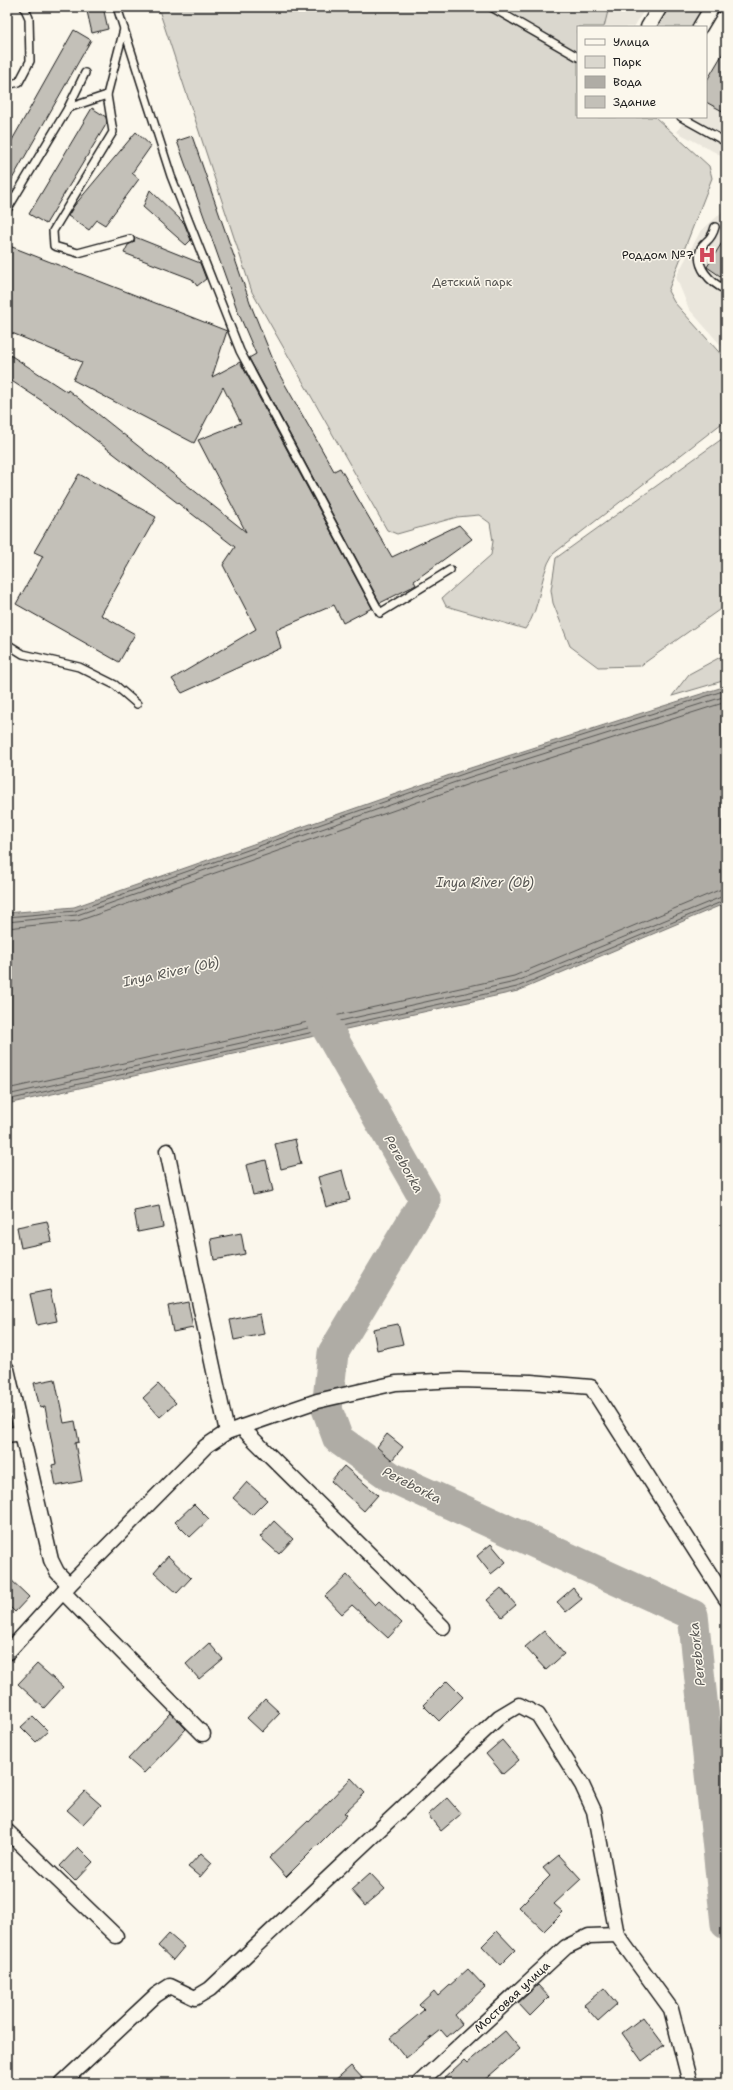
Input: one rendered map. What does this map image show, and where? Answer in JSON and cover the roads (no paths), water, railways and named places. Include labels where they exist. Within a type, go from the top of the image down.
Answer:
[{"type":"street","points":[[649,26],[660,7]]},
{"type":"street","points":[[701,26],[712,7]]},
{"type":"street","points":[[167,1151],[227,1432]]},
{"type":"street","points":[[7,1369],[50,1560],[66,1588],[203,1734]]},
{"type":"street","points":[[7,1653],[66,1588],[206,1446],[227,1432],[241,1426],[317,1401],[396,1383],[466,1380],[531,1382],[591,1387],[726,1599]]},
{"type":"street","points":[[241,1426],[443,1627]]},
{"type":"street","points":[[7,1435],[22,1433]]},
{"type":"street","points":[[62,2083],[156,1995],[170,1986],[195,1998],[210,1990],[499,1717],[519,1706],[538,1715],[582,1785],[594,1811],[617,1935],[671,2009],[690,2083]]},
{"type":"street","points":[[7,1831],[116,1936]]},
{"type":"street","name":"Мостовая улица","points":[[419,2083],[566,1947],[589,1936],[617,1935]]},
{"type":"lane","points":[[7,85],[18,82],[30,61],[29,18],[24,7]]},
{"type":"lane","points":[[117,7],[171,176],[240,351],[380,613],[450,570]]},
{"type":"lane","points":[[491,7],[577,56]]},
{"type":"lane","points":[[719,7],[726,11]]},
{"type":"lane","points":[[124,28],[107,95],[113,132],[53,231],[54,246],[78,253],[130,240]]},
{"type":"lane","points":[[7,210],[68,108],[85,73]]},
{"type":"lane","points":[[68,108],[107,95]]},
{"type":"lane","points":[[683,118],[726,142]]},
{"type":"lane","points":[[715,227],[712,237],[701,248],[700,265],[713,284],[726,290]]},
{"type":"lane","points":[[7,644],[23,654],[79,667],[115,685],[137,704]]},
{"type":"water","name":"Inya River (Ob)","points":[[726,686],[726,903],[518,991],[7,1104],[7,913],[74,907],[464,770]]},
{"type":"waterway","name":"Pereborka","points":[[308,995],[425,1200],[333,1353],[327,1409],[338,1439],[391,1477],[693,1615],[726,1924]]},
{"type":"place","name":"Роддом №7","points":[[707,255]]},
{"type":"park label","name":"Детский парк","points":[[472,282]]}]
